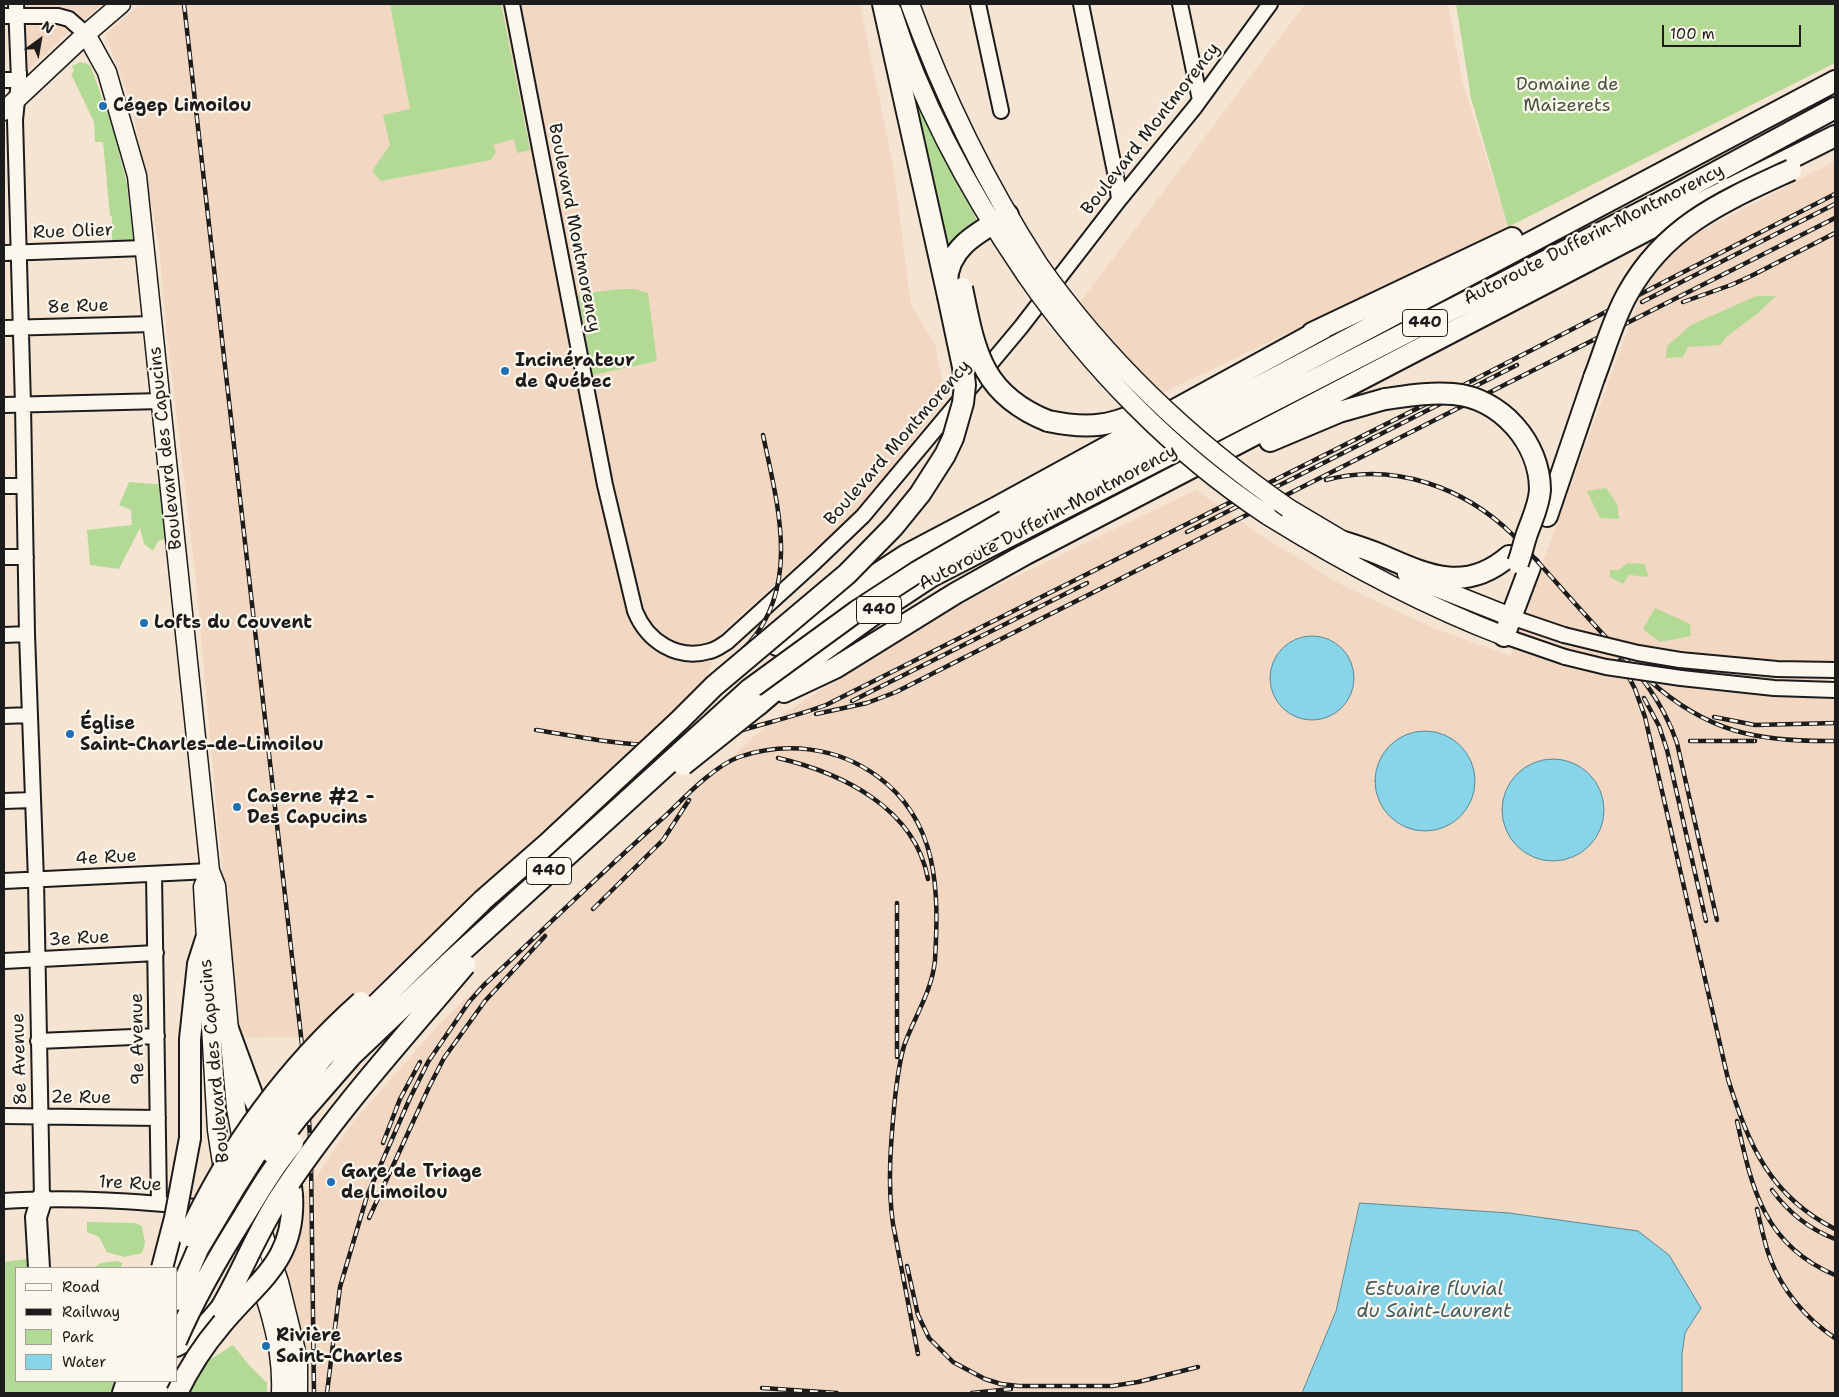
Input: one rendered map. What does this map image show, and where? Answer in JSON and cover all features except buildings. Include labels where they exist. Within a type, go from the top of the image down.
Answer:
[{"type":"highway","points":[[178,1296],[203,1242],[290,1100],[324,1057],[483,900],[680,720],[714,686],[848,574],[894,526],[935,472],[953,438],[959,422],[965,385],[952,291],[883,4]]},
{"type":"highway","name":"Autoroute Dufferin-Montmorency","points":[[178,1301],[222,1222],[247,1186],[298,1117],[352,1055],[450,962],[750,689],[857,611],[917,572],[1005,521],[1835,81]]},
{"type":"highway","name":"Autoroute Dufferin-Montmorency","points":[[178,1337],[208,1273],[268,1177],[287,1150],[353,1074],[394,1031],[688,761],[812,659],[932,576],[1005,521],[1648,209],[1835,108]]},
{"type":"highway","points":[[758,705],[835,668],[956,593],[1024,555],[1631,239],[1835,136]]},
{"type":"highway","points":[[1498,633],[1506,615],[1519,562],[1627,294],[1641,271],[1666,242],[1711,209],[1835,150]]},
{"type":"highway","points":[[1003,225],[972,253],[952,291],[979,358],[989,376],[1002,391],[1015,404],[1030,414],[1067,425],[1108,425],[1128,419],[1550,220],[1632,190]]},
{"type":"highway","points":[[680,720],[816,614],[906,555],[1005,521],[1324,328]]},
{"type":"highway","points":[[1113,510],[1339,412],[1384,399],[1432,394],[1455,394],[1473,399],[1510,420],[1520,431],[1536,462],[1540,492],[1528,533],[1520,545],[1519,562]]},
{"type":"highway","points":[[1344,542],[1379,554],[1426,574],[1458,578],[1480,575],[1519,562]]},
{"type":"highway","points":[[174,1267],[213,1184],[258,1113],[292,1071],[328,1031],[444,930],[483,900]]},
{"type":"highway","points":[[162,1267],[175,1218],[190,1138],[190,1039],[198,964],[206,939]]},
{"type":"highway","points":[[178,1345],[203,1328],[221,1308],[278,1199],[304,1161],[333,1121],[465,965]]},
{"type":"highway","points":[[177,1393],[193,1365],[220,1326],[266,1277],[277,1262],[289,1235],[292,1216],[290,1177],[253,1097],[228,1029]]},
{"type":"highway","points":[[40,1267],[37,1257],[36,1216],[42,1198]]},
{"type":"highway","points":[[42,1198],[47,1215],[51,1267]]},
{"type":"main road","points":[[4,111],[19,88],[121,4]]},
{"type":"main road","points":[[890,4],[926,101],[946,143],[1032,270],[1060,322],[1124,393],[1192,458],[1245,501],[1313,544],[1377,579],[1431,606],[1498,633]]},
{"type":"main road","points":[[910,4],[920,32],[953,110],[969,142],[1003,225]]},
{"type":"main road","name":"Boulevard des Capucins","points":[[86,34],[107,72],[137,176],[210,871],[216,886],[236,1108],[255,1209],[280,1282],[293,1338],[298,1361],[298,1393]]},
{"type":"main road","points":[[1032,270],[1053,284],[1111,354],[1166,410],[1234,468],[1288,508],[1344,542],[1428,584],[1506,615]]},
{"type":"main road","name":"Boulevard des Capucins","points":[[210,871],[203,887],[217,1130],[230,1215],[264,1290],[281,1360],[281,1393]]},
{"type":"street","name":"Boulevard Montmorency","points":[[512,4],[605,485],[635,611],[646,632],[660,644],[678,652],[696,654],[712,651],[727,642],[863,516],[1021,327],[1119,200],[1200,100],[1270,4]]},
{"type":"street","points":[[978,4],[1001,111]]},
{"type":"street","points":[[1081,4],[1119,200]]},
{"type":"street","points":[[1180,4],[1200,100]]},
{"type":"street","points":[[12,12],[58,16],[69,19],[86,34]]},
{"type":"street","name":"8e Avenue","points":[[12,12],[19,88],[15,120],[27,634],[36,880],[42,1198]]},
{"type":"street","points":[[4,80],[19,88]]},
{"type":"street","name":"Rue Olier","points":[[4,253],[144,248]]},
{"type":"street","name":"8e Rue","points":[[4,328],[153,324]]},
{"type":"street","points":[[4,405],[162,401]]},
{"type":"street","points":[[4,486],[24,486]]},
{"type":"street","points":[[4,558],[26,557]]},
{"type":"street","points":[[1506,615],[1564,635],[1638,653],[1680,660],[1777,669],[1835,670]]},
{"type":"street","points":[[1498,633],[1565,657],[1606,667],[1681,678],[1774,688],[1835,690]]},
{"type":"street","points":[[4,635],[27,634]]},
{"type":"street","points":[[4,716],[30,715]]},
{"type":"street","points":[[4,801],[33,800]]},
{"type":"street","name":"4e Rue","points":[[4,881],[210,871]]},
{"type":"street","name":"9e Avenue","points":[[154,874],[159,1203]]},
{"type":"street","name":"3e Rue","points":[[4,961],[156,953]]},
{"type":"street","points":[[38,1041],[157,1036]]},
{"type":"street","name":"2e Rue","points":[[4,1116],[158,1118]]},
{"type":"street","name":"1re Rue","points":[[4,1201],[42,1198],[159,1203],[230,1215],[255,1209]]},
{"type":"shaded area","points":[[22,4],[103,4],[81,22],[25,12]]},
{"type":"shaded area","points":[[140,4],[860,4],[894,170],[911,305],[935,344],[946,400],[855,513],[722,632],[695,712],[490,908],[323,1057],[304,1037],[240,1038],[223,879],[195,572],[166,326],[159,244],[132,107],[107,38],[107,33]]},
{"type":"shaded area","points":[[1305,4],[1448,4],[1463,84],[1508,227],[1165,392],[1148,390],[1078,305]]},
{"type":"shaded area","points":[[62,25],[70,31],[25,73],[25,26]]},
{"type":"shaded area","points":[[1835,161],[1835,1393],[1682,1393],[1682,1354],[1685,1333],[1701,1308],[1360,1204],[1336,1311],[1302,1393],[310,1393],[310,1363],[285,1265],[298,1241],[301,1200],[353,1122],[443,1020],[768,724],[965,601],[1196,490],[1259,534],[1340,584],[1433,628],[1511,656],[1521,621],[1639,299],[1656,268],[1681,244],[1701,231]]},
{"type":"green space","points":[[390,4],[501,4],[530,150],[517,153],[514,139],[493,145],[496,152],[491,160],[381,181],[372,171],[390,145],[383,115],[410,109]]},
{"type":"green space","name":"Domaine de Maizerets","points":[[1456,4],[1835,4],[1835,63],[1508,227],[1471,98]]},
{"type":"green space","points":[[80,62],[91,67],[113,129],[127,184],[133,240],[131,242],[112,242],[112,216],[110,216],[103,142],[95,142],[94,122],[71,74],[74,71],[72,66]]},
{"type":"green space","points":[[909,82],[934,138],[979,224],[948,262]]},
{"type":"green space","points":[[620,289],[635,289],[648,293],[657,361],[593,375],[578,296]]},
{"type":"green space","points":[[1756,296],[1776,296],[1758,313],[1725,338],[1721,345],[1688,347],[1683,357],[1666,358],[1667,346],[1691,325]]},
{"type":"green space","points":[[129,482],[168,485],[168,538],[158,541],[153,551],[144,544],[140,528],[119,569],[90,565],[87,530],[132,525],[131,510],[119,505]]},
{"type":"green space","points":[[1606,488],[1617,504],[1619,519],[1600,518],[1587,491]]},
{"type":"green space","points":[[1628,563],[1644,564],[1649,577],[1629,575],[1623,584],[1610,577],[1610,570],[1619,570]]},
{"type":"green space","points":[[1655,608],[1690,624],[1691,636],[1660,642],[1643,629]]},
{"type":"green space","points":[[87,1222],[135,1223],[142,1226],[145,1243],[142,1253],[124,1257],[107,1252],[99,1237],[87,1232]]},
{"type":"green space","points":[[26,1259],[31,1267],[15,1267],[15,1382],[178,1382],[178,1380],[233,1345],[267,1383],[267,1393],[4,1393],[4,1262]]},
{"type":"green space","points":[[116,1261],[123,1263],[121,1267],[95,1267],[101,1263]]},
{"type":"water","points":[[1312,636],[1335,643],[1347,655],[1354,678],[1347,701],[1335,713],[1312,720],[1289,713],[1277,701],[1270,678],[1277,655],[1289,643]]},
{"type":"water","points":[[1425,731],[1444,735],[1460,746],[1471,762],[1475,781],[1471,800],[1460,816],[1444,827],[1425,831],[1406,827],[1390,816],[1379,800],[1375,781],[1379,762],[1390,746],[1406,735]]},
{"type":"water","points":[[1553,759],[1572,763],[1589,774],[1600,791],[1604,810],[1600,829],[1589,846],[1572,857],[1553,861],[1534,857],[1517,846],[1506,829],[1502,810],[1506,791],[1517,774],[1534,763]]},
{"type":"water","name":"Estuaire fluvial du Saint-Laurent","points":[[1360,1203],[1509,1213],[1638,1231],[1669,1255],[1701,1308],[1685,1333],[1682,1354],[1682,1393],[1302,1393],[1336,1311]]},
{"type":"railway","points":[[184,4],[308,1098],[311,1161],[314,1393]]},
{"type":"railway","points":[[536,730],[627,744],[669,745],[718,737],[826,705],[1456,389],[1835,194]]},
{"type":"railway","points":[[1642,302],[1835,204]]},
{"type":"railway","points":[[816,714],[867,703],[896,692],[1835,218]]},
{"type":"railway","points":[[1683,302],[1751,276],[1835,233]]},
{"type":"railway","points":[[1187,532],[1517,365]]},
{"type":"railway","points":[[716,673],[750,642],[766,619],[776,594],[781,542],[774,487],[763,435]]},
{"type":"railway","points":[[1326,480],[1352,475],[1377,474],[1402,477],[1427,483],[1473,504],[1494,518],[1513,535],[1629,663],[1661,707],[1677,743],[1717,920]]},
{"type":"railway","points":[[852,701],[1087,583]]},
{"type":"railway","points":[[1620,660],[1635,689],[1645,717],[1728,1079],[1744,1126],[1765,1167],[1778,1185],[1813,1216],[1835,1229]]},
{"type":"railway","points":[[1649,680],[1692,712],[1736,731],[1782,739],[1835,741]]},
{"type":"railway","points":[[1644,698],[1659,726],[1667,750],[1706,921]]},
{"type":"railway","points":[[1714,717],[1755,725],[1835,723]]},
{"type":"railway","points":[[1690,741],[1755,741]]},
{"type":"railway","points":[[327,1393],[340,1287],[367,1196],[428,1062],[469,1002],[484,985],[574,900],[710,775],[729,761],[757,752],[775,749],[793,748],[828,753],[862,766],[877,776],[897,794],[913,814],[924,836],[931,859],[935,883],[936,908],[935,960],[930,983],[904,1046],[898,1072],[890,1161],[893,1224],[918,1354]]},
{"type":"railway","points":[[778,758],[827,773],[850,784],[872,797],[892,813],[908,832],[920,854],[928,879]]},
{"type":"railway","points":[[593,909],[663,840],[689,800]]},
{"type":"railway","points":[[897,903],[897,1057]]},
{"type":"railway","points":[[369,1218],[444,1058],[485,1001],[545,936]]},
{"type":"railway","points":[[383,1143],[400,1099],[420,1062]]},
{"type":"railway","points":[[1737,1121],[1756,1192],[1765,1212],[1777,1231],[1792,1248],[1811,1263],[1835,1275]]},
{"type":"railway","points":[[1772,1190],[1785,1206],[1800,1219],[1816,1230],[1835,1239]]},
{"type":"railway","points":[[1757,1209],[1764,1240],[1781,1281],[1805,1313],[1835,1338]]},
{"type":"railway","points":[[907,1266],[918,1315],[929,1338],[953,1362],[985,1379],[1001,1384],[1019,1386],[1112,1386],[1138,1382],[1198,1367]]},
{"type":"railway","points":[[762,1388],[837,1393]]},
{"type":"railway","points":[[972,1393],[1011,1389]]},
{"type":"place","name":"Cégep Limoilou","points":[[103,106]]},
{"type":"place","name":"Incinérateur de Québec","points":[[505,371]]},
{"type":"place","name":"Lofts du Couvent","points":[[144,623]]},
{"type":"place","name":"Église Saint-Charles-de-Limoilou","points":[[70,734]]},
{"type":"place","name":"Caserne #2 - Des Capucins","points":[[237,807]]},
{"type":"place","name":"Gare de Triage de Limoilou","points":[[331,1182]]},
{"type":"place","name":"Rivière Saint-Charles","points":[[266,1346]]}]
